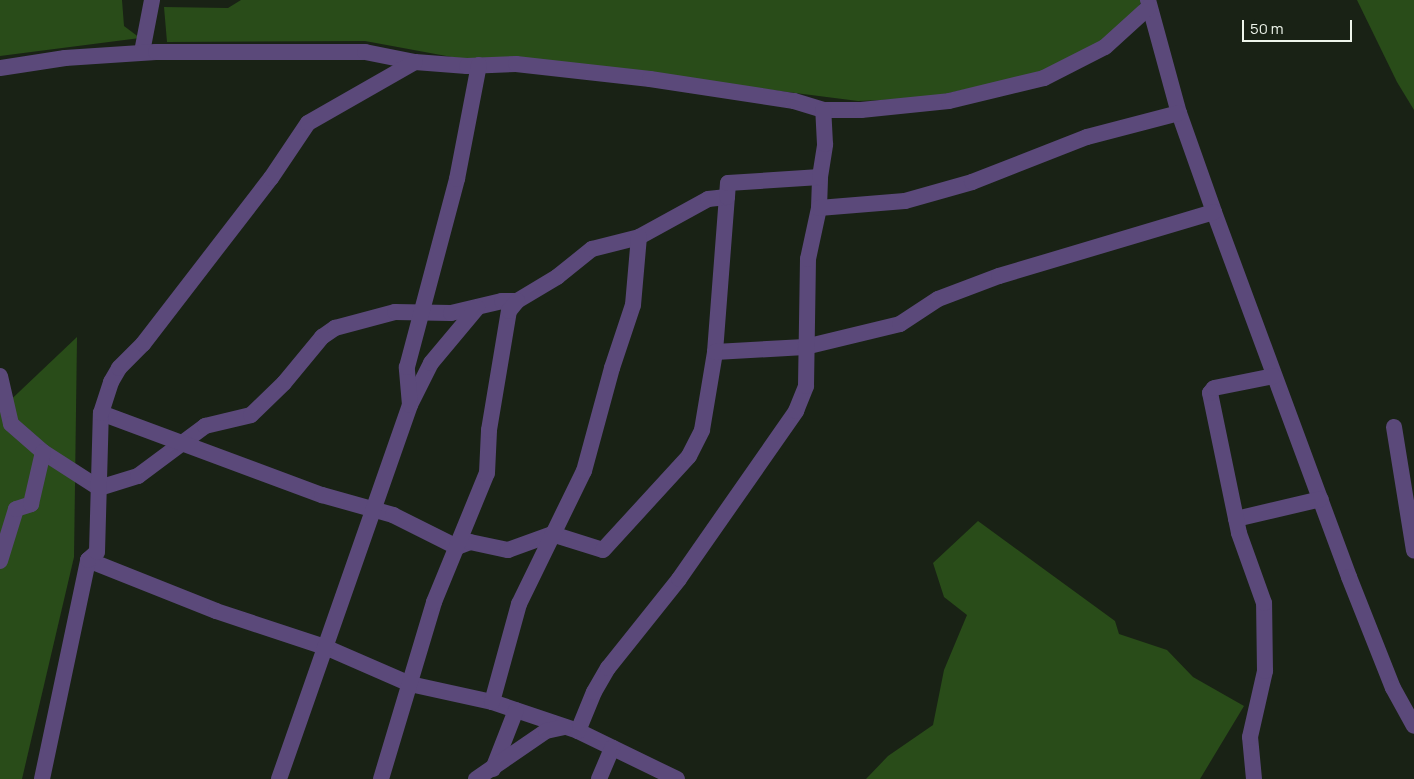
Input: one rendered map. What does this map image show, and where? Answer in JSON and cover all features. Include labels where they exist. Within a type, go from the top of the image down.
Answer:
[{"type":"street","points":[[142,52],[152,0]]},
{"type":"street","points":[[0,68],[142,52],[365,52],[415,62],[479,65],[516,64],[650,79],[794,101],[823,110],[949,101],[1044,78],[1105,47],[1148,4],[1179,113],[1274,376],[1393,688],[1414,726]]},
{"type":"street","points":[[42,779],[88,560],[97,552],[101,413],[119,368],[143,344],[270,178],[303,128],[319,114],[415,62]]},
{"type":"street","points":[[410,405],[407,367],[457,180],[479,65]]},
{"type":"street","points":[[572,729],[608,668],[679,579],[796,412],[806,386],[805,347],[808,259],[819,208],[820,177],[825,144],[823,110]]},
{"type":"street","points":[[819,208],[905,201],[972,182],[1087,137],[1179,113]]},
{"type":"street","points":[[101,413],[182,444],[372,510],[393,515],[457,546],[470,542],[508,550],[552,534],[603,550],[689,456],[702,430],[715,352],[728,183],[820,177]]},
{"type":"street","points":[[381,779],[434,602],[486,473],[489,430],[509,311],[517,301],[557,277],[592,249],[638,237],[708,199],[726,197]]},
{"type":"street","points":[[715,352],[805,347],[900,324],[938,299],[998,276],[1214,212]]},
{"type":"street","points":[[492,702],[519,604],[584,471],[612,368],[633,305],[638,237]]},
{"type":"street","points":[[0,376],[11,424],[43,452],[99,488],[138,476],[214,422],[251,415],[284,384],[322,337],[335,328],[395,312],[451,313],[502,301],[517,301]]},
{"type":"street","points":[[279,779],[410,405],[431,363],[477,308]]},
{"type":"street","points":[[1254,779],[1251,722],[1265,671],[1266,633],[1258,580],[1236,519],[1210,393],[1214,388],[1274,376]]},
{"type":"street","points":[[1394,427],[1414,550]]},
{"type":"street","points":[[0,561],[16,510],[32,504],[43,452]]},
{"type":"street","points":[[1236,519],[1321,499]]},
{"type":"street","points":[[88,560],[216,611],[325,646],[410,684],[492,702],[572,729],[677,779]]},
{"type":"street","points":[[492,773],[516,710]]},
{"type":"street","points":[[476,779],[492,773],[546,731],[572,729]]},
{"type":"street","points":[[599,779],[612,748]]},
{"type":"green space","points":[[0,0],[122,0],[124,26],[140,38],[0,56]]},
{"type":"green space","points":[[241,0],[1142,0],[1138,8],[1103,42],[1042,72],[927,98],[858,101],[600,68],[468,60],[365,41],[167,42],[164,7],[228,8]]},
{"type":"green space","points":[[1357,0],[1414,0],[1414,110],[1397,82]]},
{"type":"green space","points":[[77,337],[74,557],[22,779],[0,779],[0,410]]},
{"type":"green space","points":[[978,521],[1115,621],[1119,634],[1167,650],[1193,677],[1244,706],[1200,779],[866,779],[888,756],[933,725],[944,670],[967,615],[944,597],[933,563]]}]
